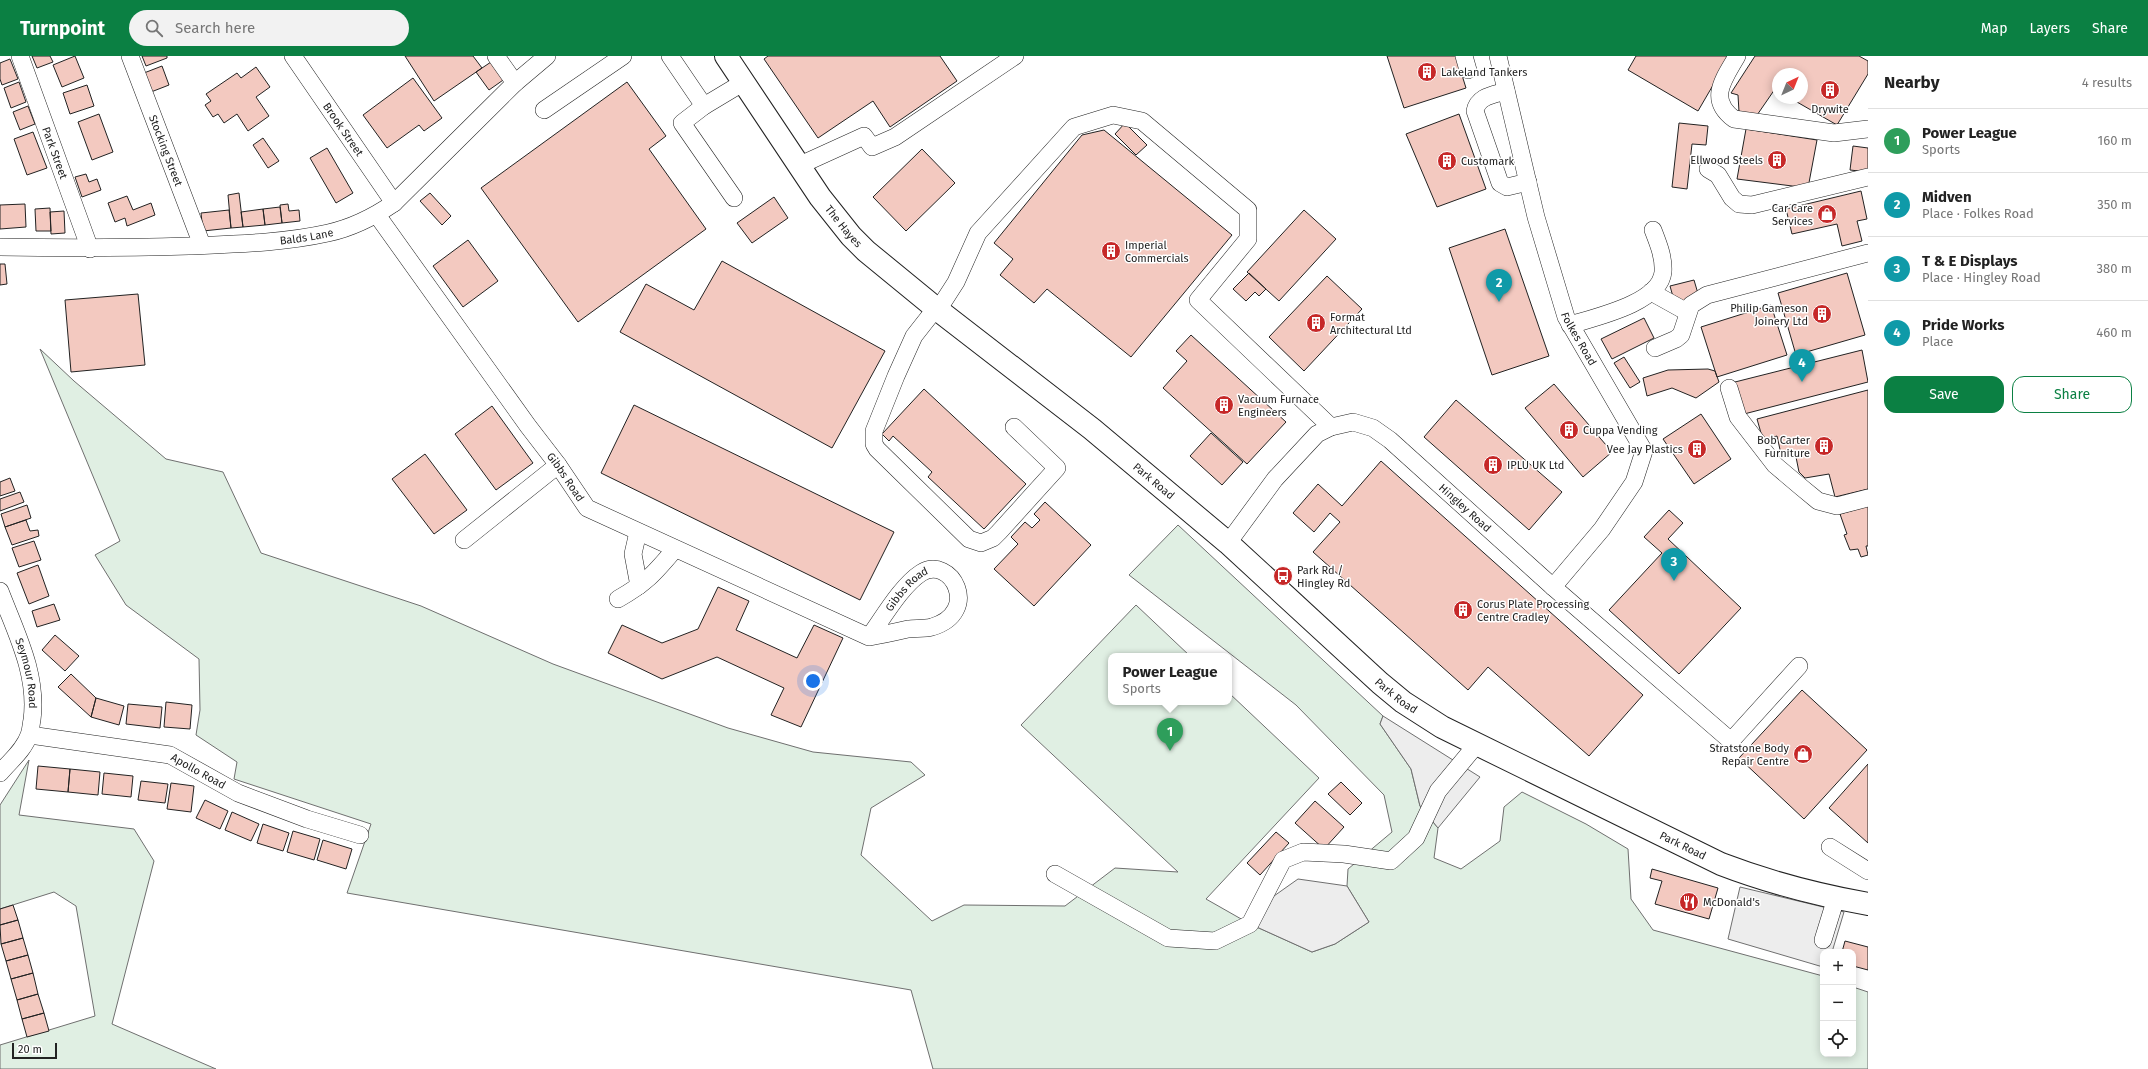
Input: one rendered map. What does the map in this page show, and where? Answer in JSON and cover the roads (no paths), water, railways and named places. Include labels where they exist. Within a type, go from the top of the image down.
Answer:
[{"type":"highway","name":"The Hayes","points":[[726,56],[798,166],[851,236],[937,309],[1001,359]]},
{"type":"highway","name":"Park Road","points":[[1001,359],[1092,429],[1228,543],[1397,697],[1422,715],[1477,744],[1721,864],[1753,876],[1836,898],[1868,904]]},
{"type":"street","name":"Park Street","points":[[20,56],[90,249]]},
{"type":"street","name":"Stocking Street","points":[[130,56],[202,245]]},
{"type":"street","name":"Brook Street","points":[[293,56],[394,202]]},
{"type":"street","points":[[496,56],[515,83]]},
{"type":"street","name":"Balds Lane","points":[[0,247],[90,249],[202,245],[265,242],[329,233],[377,215],[394,202],[515,83],[547,56]]},
{"type":"street","points":[[544,110],[623,56]]},
{"type":"street","points":[[670,56],[704,106]]},
{"type":"street","points":[[798,166],[864,136],[872,147],[895,137],[1015,56]]},
{"type":"street","name":"Folkes Road","points":[[1498,56],[1528,182],[1566,317],[1644,451],[1634,482],[1602,529],[1553,587]]},
{"type":"street","points":[[1737,56],[1719,92],[1722,108],[1725,113],[1734,120],[1834,133],[1868,129]]},
{"type":"street","points":[[734,198],[682,124],[704,106],[744,82]]},
{"type":"street","points":[[1506,91],[1481,99],[1476,104],[1475,111],[1500,183],[1507,186],[1528,182]]},
{"type":"street","points":[[1014,427],[1057,468],[999,532],[992,538],[981,543],[970,539],[877,449],[874,444],[874,431],[914,336],[937,309],[956,282],[978,233],[1074,126],[1113,115],[1142,121],[1248,210],[1248,239],[1198,300],[1331,427]]},
{"type":"street","points":[[1708,169],[1718,175],[1732,198],[1739,204],[1752,205],[1868,177]]},
{"type":"street","name":"Gibbs Road","points":[[377,215],[528,426],[558,465],[587,508],[869,637],[932,627],[948,619],[957,607],[959,591],[951,577],[936,570],[921,573],[902,592],[869,637]]},
{"type":"street","points":[[1570,324],[1602,315],[1644,298],[1657,287],[1663,272],[1661,251],[1653,230]]},
{"type":"street","points":[[1654,348],[1676,339],[1681,335],[1685,327],[1687,312],[1691,305],[1707,295],[1868,253]]},
{"type":"street","points":[[1651,292],[1687,312]]},
{"type":"street","points":[[1729,388],[1738,417],[1775,465],[1812,496],[1818,500],[1837,506],[1868,498]]},
{"type":"street","name":"Hingley Road","points":[[1228,543],[1276,479],[1317,434],[1331,427],[1353,422],[1373,428],[1390,440],[1553,587],[1706,721],[1731,741],[1799,666]]},
{"type":"street","points":[[464,540],[558,465]]},
{"type":"street","points":[[638,532],[633,554],[639,586]]},
{"type":"street","points":[[618,599],[652,577],[675,548]]},
{"type":"street","name":"Seymour Road","points":[[0,591],[27,660],[32,683],[33,706],[30,735],[19,754],[0,773]]},
{"type":"street","name":"Apollo Road","points":[[30,735],[170,755],[238,793],[307,819],[360,835]]},
{"type":"street","points":[[1055,874],[1168,938],[1215,941],[1250,924],[1283,860],[1303,852],[1344,854],[1391,861],[1416,838],[1438,791],[1477,744]]},
{"type":"street","points":[[1830,846],[1868,870]]},
{"type":"street","points":[[1823,940],[1836,898]]},
{"type":"place","name":"Lakeland Tankers","points":[[1427,72]]},
{"type":"place","name":"Drywite","points":[[1830,90]]},
{"type":"place","name":"Ellwood Steels","points":[[1777,160]]},
{"type":"place","name":"Customark","points":[[1447,161]]},
{"type":"place","name":"Car Care Services","points":[[1827,214]]},
{"type":"place","name":"Imperial Commercials","points":[[1111,251]]},
{"type":"place","name":"Midven","points":[[1499,302]]},
{"type":"place","name":"Philip Gameson Joinery Ltd","points":[[1822,314]]},
{"type":"place","name":"Format Architectural Ltd","points":[[1316,323]]},
{"type":"place","name":"Pride Works","points":[[1802,382]]},
{"type":"place","name":"Vacuum Furnace Engineers","points":[[1224,405]]},
{"type":"place","name":"Cuppa Vending","points":[[1569,430]]},
{"type":"place","name":"Bob Carter Furniture","points":[[1824,446]]},
{"type":"place","name":"Vee Jay Plastics","points":[[1697,449]]},
{"type":"place","name":"IPLU UK Ltd","points":[[1493,465]]},
{"type":"place","name":"Park Rd / Hingley Rd","points":[[1283,576]]},
{"type":"place","name":"T & E Displays","points":[[1674,581]]},
{"type":"place","name":"Corus Plate Processing Centre Cradley","points":[[1463,610]]},
{"type":"place","name":"Power League","points":[[1170,751]]},
{"type":"place","name":"Stratstone Body Repair Centre","points":[[1803,754]]},
{"type":"place","name":"McDonald's","points":[[1689,902]]}]
